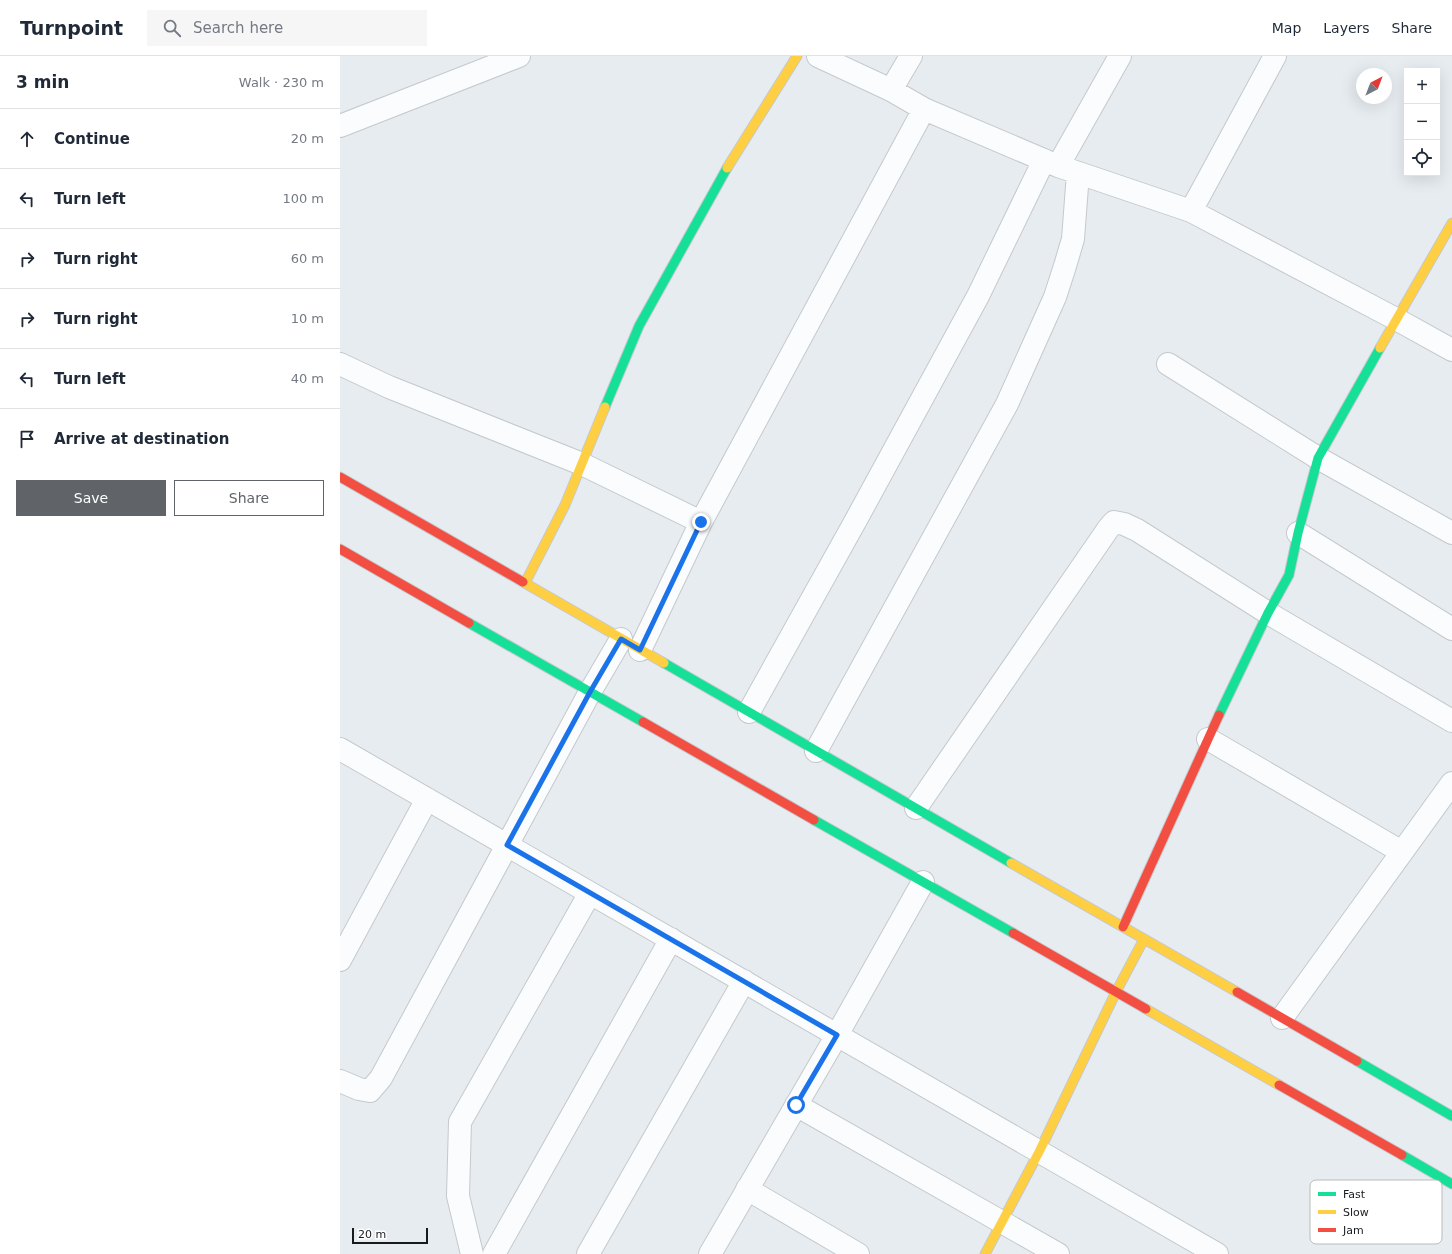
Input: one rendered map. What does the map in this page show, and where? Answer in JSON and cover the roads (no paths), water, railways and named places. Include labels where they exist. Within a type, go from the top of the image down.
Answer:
[{"type":"main road","points":[[525,583],[565,505],[639,326],[732,159],[797,56]]},
{"type":"main road","points":[[1123,927],[1208,739],[1268,613],[1289,575],[1298,533],[1318,458],[1452,223]]},
{"type":"main road","points":[[340,477],[1452,1116]]},
{"type":"main road","points":[[340,549],[1452,1184]]},
{"type":"main road","points":[[985,1254],[1039,1152],[1116,992],[1144,939]]},
{"type":"street","points":[[340,126],[519,56]]},
{"type":"street","points":[[818,56],[891,90],[924,109],[1051,163],[1191,211],[1452,350]]},
{"type":"street","points":[[891,90],[912,56]]},
{"type":"street","points":[[749,712],[856,520],[1051,163],[1120,56]]},
{"type":"street","points":[[1191,211],[1275,56]]},
{"type":"street","points":[[640,650],[701,522],[924,109]]},
{"type":"street","points":[[816,751],[1010,397],[1055,297],[1065,266],[1073,239],[1078,173]]},
{"type":"street","points":[[340,364],[389,387],[582,464],[701,522]]},
{"type":"street","points":[[1168,364],[1318,458],[1452,533]]},
{"type":"street","points":[[916,808],[1108,528],[1114,522],[1124,524],[1137,530],[1268,613],[1452,721]]},
{"type":"street","points":[[1298,533],[1452,630]]},
{"type":"street","points":[[340,1081],[359,1089],[370,1091],[381,1078],[590,692],[621,639]]},
{"type":"street","points":[[1208,739],[1402,852]]},
{"type":"street","points":[[340,749],[1217,1254]]},
{"type":"street","points":[[1282,1018],[1452,783]]},
{"type":"street","points":[[340,960],[427,799]]},
{"type":"street","points":[[710,1254],[837,1035],[923,882]]},
{"type":"street","points":[[472,1254],[458,1196],[460,1122],[590,893]]},
{"type":"street","points":[[494,1254],[671,939]]},
{"type":"street","points":[[588,1254],[744,981]]},
{"type":"street","points":[[796,1105],[1058,1254]]},
{"type":"street","points":[[747,1189],[858,1254]]}]
